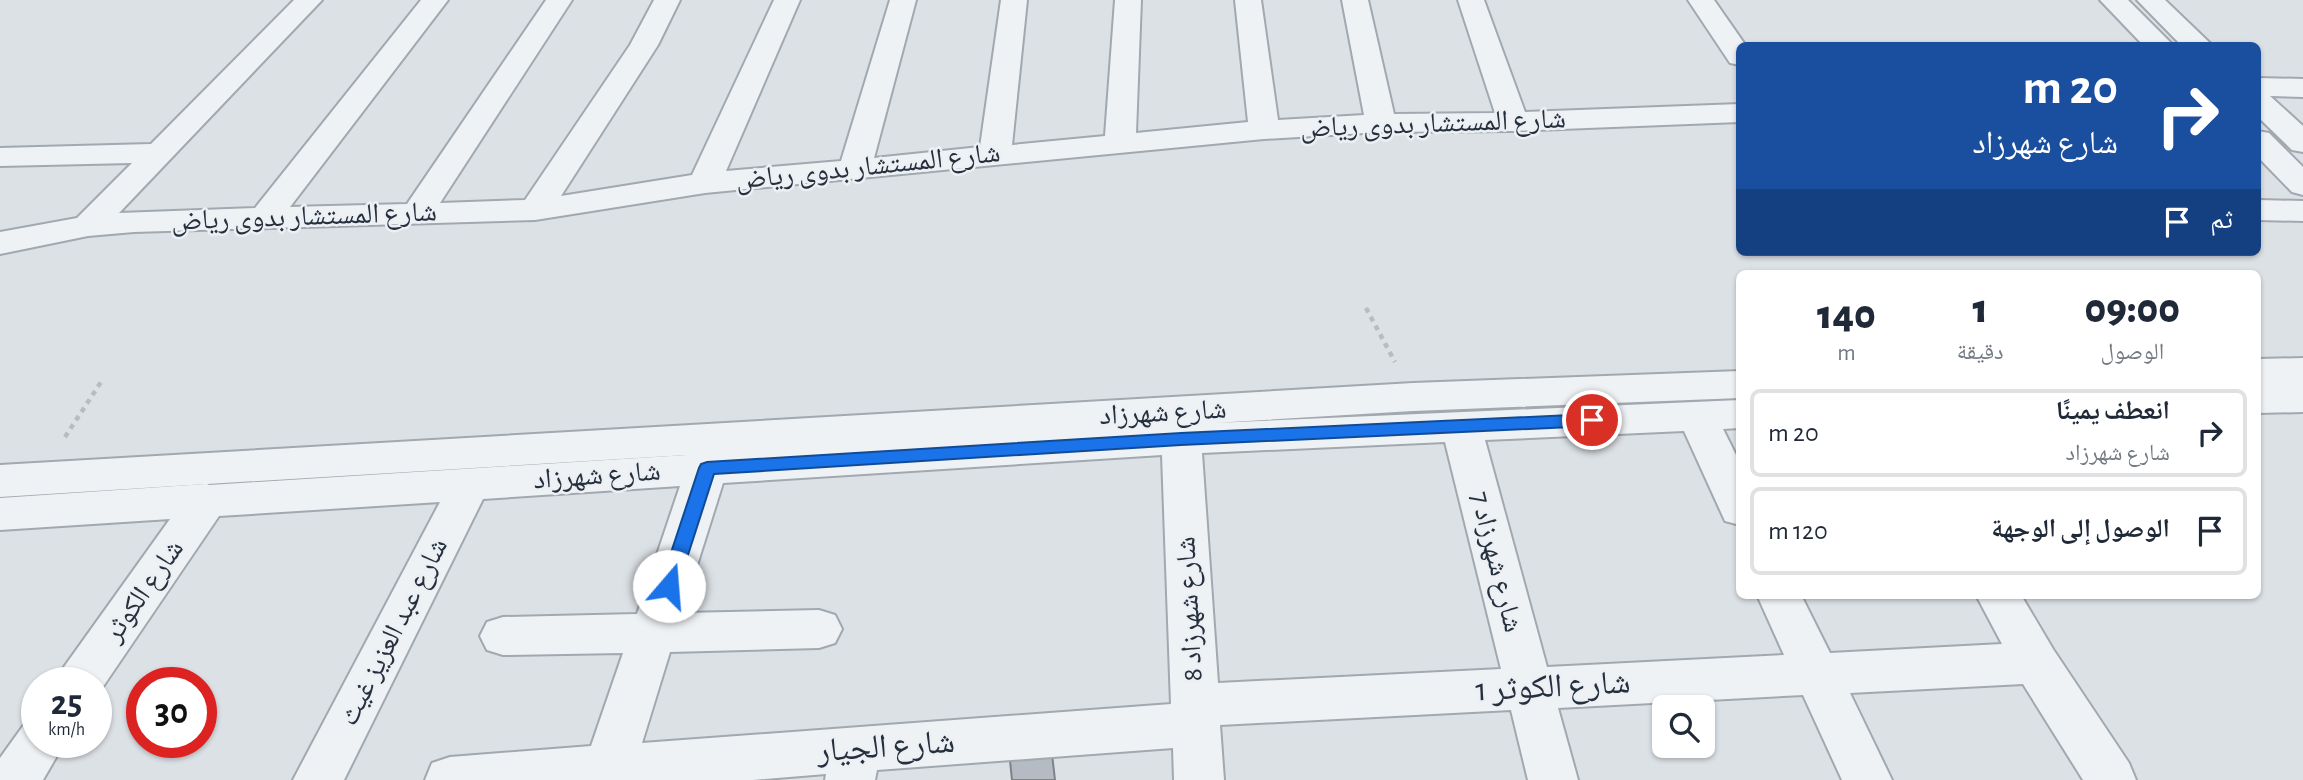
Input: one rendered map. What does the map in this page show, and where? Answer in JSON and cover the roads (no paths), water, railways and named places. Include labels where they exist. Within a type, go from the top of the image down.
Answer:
[{"type":"street","points":[[88,226],[309,0]]},
{"type":"street","points":[[265,217],[435,0]]},
{"type":"street","points":[[417,213],[559,0]]},
{"type":"street","points":[[535,210],[644,45],[667,0]]},
{"type":"street","points":[[705,183],[788,0]]},
{"type":"street","points":[[855,168],[903,0]]},
{"type":"street","points":[[995,155],[1014,0]]},
{"type":"street","points":[[1120,144],[1128,0]]},
{"type":"street","points":[[1248,0],[1264,130]]},
{"type":"street","points":[[1355,0],[1381,123]]},
{"type":"street","points":[[1471,0],[1513,122]]},
{"type":"street","points":[[1701,0],[1736,51]]},
{"type":"street","points":[[2113,0],[2156,42]]},
{"type":"street","points":[[2150,0],[2195,42]]},
{"type":"street","points":[[2261,87],[2303,88]]},
{"type":"street","points":[[2261,104],[2303,143]]},
{"type":"street","name":"شارع المستشار بدوى رياض","points":[[0,243],[88,226],[265,217],[535,210],[705,183],[1264,130],[1381,123],[1513,122],[1736,113]]},
{"type":"street","points":[[2261,143],[2303,185]]},
{"type":"street","points":[[0,157],[159,153]]},
{"type":"street","points":[[2261,210],[2303,211]]},
{"type":"street","points":[[2261,372],[2303,371]]},
{"type":"street","name":"شارع شهرزاد","points":[[0,514],[1181,439],[1432,417],[1736,384]]},
{"type":"street","points":[[2261,399],[2303,398]]},
{"type":"street","name":"شارع شهرزاد","points":[[18,480],[1432,417],[1736,414]]},
{"type":"street","points":[[1697,415],[1736,500]]},
{"type":"street","name":"شارع شهرزاد 7","points":[[1432,417],[1529,688],[1553,780]]},
{"type":"street","name":"شارع شهرزاد 8","points":[[1181,439],[1199,780]]},
{"type":"street","points":[[607,774],[707,468]]},
{"type":"street","name":"شارع عبد العزيز غيث","points":[[318,780],[470,484]]},
{"type":"street","name":"شارع الكوثر","points":[[91,667],[207,500]]},
{"type":"street","points":[[1781,599],[1867,780]]},
{"type":"street","points":[[2000,599],[2036,663],[2111,780]]},
{"type":"street","points":[[503,636],[819,629]]},
{"type":"street","name":"شارع الكوثر 1","points":[[1196,714],[1529,688],[2036,663]]},
{"type":"street","name":"شارع الجيار","points":[[450,780],[853,764],[1196,714]]},
{"type":"street","points":[[14,780],[29,758]]}]
